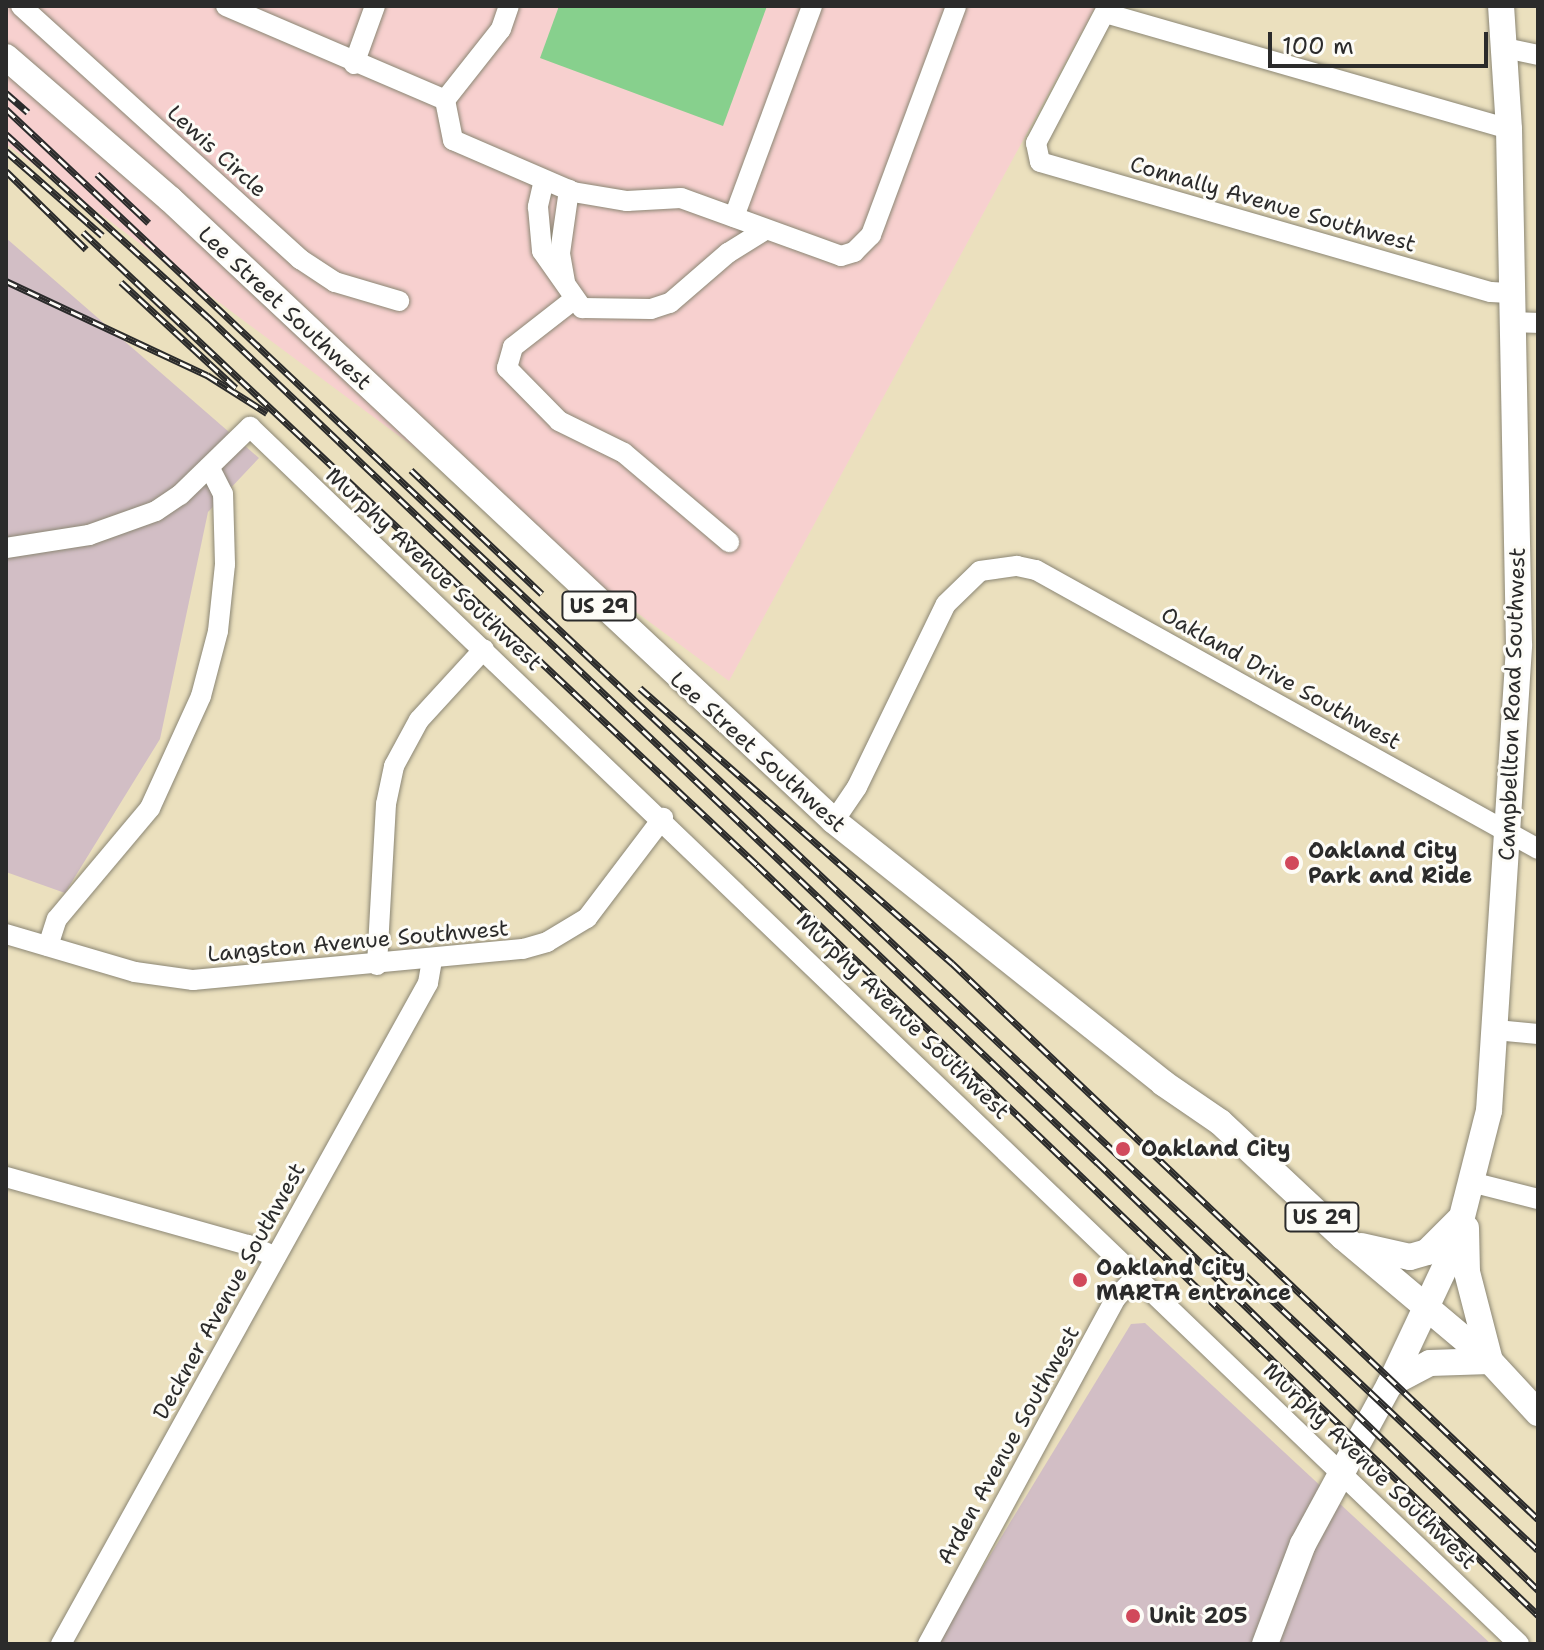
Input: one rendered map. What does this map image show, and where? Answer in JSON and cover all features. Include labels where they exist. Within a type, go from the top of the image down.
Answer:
[{"type":"main road","name":"Campbellton Road Southwest","points":[[1265,1644],[1285,1585],[1426,1309],[1475,1183],[1489,1111],[1508,833],[1528,646],[1526,322],[1513,293],[1509,129],[1501,6]]},
{"type":"main road","name":"Lee Street Southwest","points":[[6,57],[170,199],[834,821],[1163,1083],[1220,1122],[1343,1237],[1490,1361],[1538,1413]]},
{"type":"main road","points":[[1343,1237],[1373,1251],[1410,1257],[1442,1240],[1466,1211]]},
{"type":"main road","points":[[1390,1384],[1430,1363],[1490,1361],[1467,1272],[1466,1211]]},
{"type":"street","name":"Lewis Circle","points":[[21,6],[300,259],[335,282],[399,301]]},
{"type":"street","points":[[226,6],[354,64],[445,100]]},
{"type":"street","points":[[354,64],[375,6]]},
{"type":"street","points":[[509,6],[501,29],[445,100],[453,140],[569,190],[604,200],[681,198],[830,256],[850,254],[871,235],[956,6]]},
{"type":"street","points":[[734,217],[812,6]]},
{"type":"street","points":[[1106,10],[1509,129]]},
{"type":"street","name":"Connally Avenue Southwest","points":[[1106,10],[1036,143],[1040,162],[1491,292],[1513,293]]},
{"type":"street","points":[[1505,48],[1538,55]]},
{"type":"street","points":[[544,180],[538,207],[539,238],[547,263],[572,301],[582,308],[651,309],[670,303],[728,253],[765,230]]},
{"type":"street","points":[[569,190],[560,253],[572,301]]},
{"type":"street","points":[[572,301],[513,347],[507,368],[559,421],[624,453],[729,542]]},
{"type":"street","name":"Murphy Avenue Southwest","points":[[209,467],[250,427],[663,818],[1519,1644]]},
{"type":"street","points":[[6,548],[130,522],[180,495],[209,467],[223,494],[225,564],[218,631],[201,696],[150,808],[57,919],[48,946]]},
{"type":"street","name":"Oakland Drive Southwest","points":[[834,821],[857,787],[946,604],[980,571],[994,567],[1036,570],[1538,849]]},
{"type":"street","points":[[377,965],[386,804],[394,766],[419,720],[484,649]]},
{"type":"street","name":"Langston Avenue Southwest","points":[[6,934],[135,972],[193,980],[432,960],[523,949],[569,931],[605,900],[663,818]]},
{"type":"street","name":"Deckner Avenue Southwest","points":[[61,1644],[428,983],[432,960]]},
{"type":"street","points":[[1496,1030],[1538,1034]]},
{"type":"street","points":[[6,1177],[248,1245],[276,1257]]},
{"type":"street","points":[[1475,1183],[1538,1199]]},
{"type":"street","name":"Arden Avenue Southwest","points":[[928,1644],[1116,1298],[1138,1274]]},
{"type":"shaded area","points":[[6,6],[1096,6],[729,681],[6,144]]},
{"type":"shaded area","points":[[6,238],[259,458],[208,512],[160,739],[65,893],[6,872]]},
{"type":"shaded area","points":[[1145,1323],[1491,1644],[936,1644],[1131,1324]]},
{"type":"green space","points":[[559,6],[767,6],[723,126],[540,58]]},
{"type":"railway","points":[[6,93],[28,112]]},
{"type":"railway","points":[[6,109],[1538,1550]]},
{"type":"railway","points":[[6,134],[208,317],[1097,1162],[1538,1590]]},
{"type":"railway","points":[[6,151],[102,235]]},
{"type":"railway","points":[[6,171],[86,249]]},
{"type":"railway","points":[[97,174],[149,223]]},
{"type":"railway","points":[[83,232],[757,865],[1538,1615]]},
{"type":"railway","points":[[6,281],[207,375],[267,413]]},
{"type":"railway","points":[[121,282],[236,388]]},
{"type":"railway","points":[[411,470],[542,594]]},
{"type":"railway","points":[[640,688],[952,963],[1538,1519]]},
{"type":"place","name":"Oakland City Park and Ride","points":[[1292,863]]},
{"type":"place","name":"Oakland City","points":[[1123,1149]]},
{"type":"place","name":"Oakland City MARTA entrance","points":[[1080,1280]]},
{"type":"place","name":"Unit 205","points":[[1133,1616]]}]
